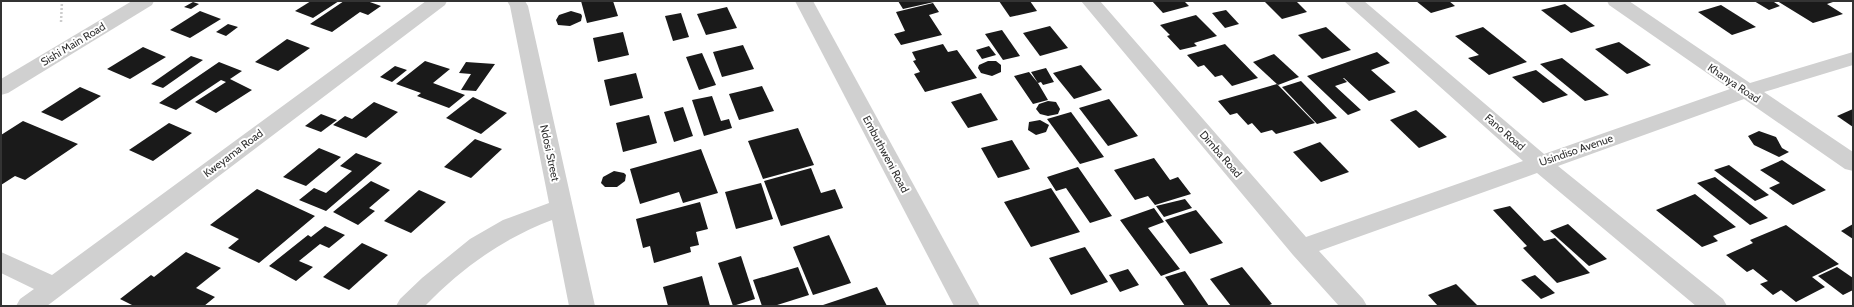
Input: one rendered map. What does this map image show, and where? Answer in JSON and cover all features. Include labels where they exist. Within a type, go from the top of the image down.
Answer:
[{"type":"street","name":"Sishi Main Road","points":[[1,88],[145,1]]},
{"type":"street","name":"Kweyama Road","points":[[28,306],[438,1]]},
{"type":"street","name":"Ndosi Street","points":[[516,1],[519,6],[582,306]]},
{"type":"street","name":"Embuthweni Road","points":[[804,1],[967,306]]},
{"type":"street","name":"Dimba Road","points":[[1090,1],[1301,248],[1354,306]]},
{"type":"street","name":"Fano Road","points":[[1353,1],[1540,163],[1714,306]]},
{"type":"street","name":"Khanya Road","points":[[1616,1],[1745,91],[1853,163]]},
{"type":"street","name":"Usindiso Avenue","points":[[1301,248],[1745,91],[1853,58]]},
{"type":"street","points":[[409,306],[435,280],[471,251],[505,230],[562,207]]},
{"type":"street","points":[[1,262],[54,287]]},
{"type":"building","points":[[311,1],[339,1],[313,18],[295,11]]},
{"type":"building","points":[[344,1],[367,1],[381,6],[368,15],[360,12],[332,32],[310,24]]},
{"type":"building","points":[[581,1],[613,1],[618,16],[587,23]]},
{"type":"building","points":[[898,1],[934,1],[934,2],[903,9]]},
{"type":"building","points":[[999,1],[1030,1],[1037,11],[1010,17]]},
{"type":"building","points":[[1152,1],[1184,1],[1189,6],[1163,13]]},
{"type":"building","points":[[1264,1],[1296,1],[1307,12],[1282,19]]},
{"type":"building","points":[[1416,1],[1449,1],[1455,6],[1431,13]]},
{"type":"building","points":[[1754,1],[1776,1],[1774,2],[1780,6],[1769,10]]},
{"type":"building","points":[[1777,1],[1836,1],[1827,4],[1843,14],[1813,23]]},
{"type":"building","points":[[193,2],[199,4],[191,9],[184,7]]},
{"type":"building","points":[[933,3],[939,12],[929,15],[942,35],[901,45],[894,34],[905,31],[896,12]]},
{"type":"building","points":[[1565,4],[1595,26],[1571,33],[1541,10]]},
{"type":"building","points":[[1721,5],[1756,27],[1732,35],[1698,12]]},
{"type":"building","points":[[727,7],[737,28],[706,35],[697,14]]},
{"type":"building","points":[[1226,10],[1239,24],[1225,28],[1212,13]]},
{"type":"building","points":[[200,11],[221,19],[190,38],[170,30]]},
{"type":"building","points":[[571,11],[581,14],[581,21],[570,26],[558,25],[556,20],[559,15]]},
{"type":"building","points":[[681,13],[689,37],[673,41],[665,16]]},
{"type":"building","points":[[1196,15],[1217,36],[1194,43],[1197,46],[1180,50],[1167,36],[1170,35],[1160,25]]},
{"type":"building","points":[[228,24],[238,27],[226,36],[216,32]]},
{"type":"building","points":[[1050,26],[1068,48],[1040,56],[1023,33]]},
{"type":"building","points":[[1326,27],[1351,50],[1322,59],[1298,35]]},
{"type":"building","points":[[1483,27],[1527,62],[1489,75],[1468,58],[1479,55],[1455,36]]},
{"type":"building","points":[[1002,30],[1020,56],[1003,60],[985,34]]},
{"type":"building","points":[[623,32],[629,55],[598,62],[593,38]]},
{"type":"building","points":[[287,39],[310,48],[278,71],[255,62]]},
{"type":"building","points":[[1619,42],[1651,65],[1627,74],[1595,49]]},
{"type":"building","points":[[943,44],[948,52],[957,50],[977,78],[925,92],[914,74],[920,72],[913,61],[916,60],[912,52]]},
{"type":"building","points":[[1225,44],[1258,78],[1232,86],[1222,75],[1215,77],[1204,65],[1198,67],[1187,55]]},
{"type":"building","points":[[743,45],[754,69],[722,77],[713,52]]},
{"type":"building","points":[[989,46],[996,55],[982,59],[976,50]]},
{"type":"building","points":[[143,47],[166,57],[130,79],[107,69]]},
{"type":"building","points":[[1377,52],[1390,63],[1371,70],[1396,92],[1369,101],[1343,78],[1347,82],[1335,86],[1361,110],[1348,115],[1307,76]]},
{"type":"building","points":[[702,53],[716,85],[699,90],[686,57]]},
{"type":"building","points":[[1274,54],[1299,77],[1278,85],[1253,62]]},
{"type":"building","points":[[191,56],[203,60],[163,88],[151,84]]},
{"type":"building","points":[[1562,58],[1609,95],[1585,101],[1540,64]]},
{"type":"building","points":[[425,61],[450,69],[433,83],[465,95],[449,108],[417,96],[421,93],[396,84]]},
{"type":"building","points":[[988,61],[996,61],[1001,65],[1001,72],[992,76],[981,73],[978,68],[979,65]]},
{"type":"building","points":[[219,62],[242,71],[230,79],[252,90],[216,113],[195,102],[226,82],[221,80],[176,110],[159,103]]},
{"type":"building","points":[[466,62],[495,64],[476,91],[461,90],[471,74],[459,73]]},
{"type":"building","points":[[1081,65],[1102,90],[1074,99],[1053,73]]},
{"type":"building","points":[[395,66],[407,70],[392,82],[380,77]]},
{"type":"building","points":[[1046,68],[1054,82],[1043,85],[1041,82],[1038,83],[1031,72]]},
{"type":"building","points":[[1536,70],[1568,95],[1543,103],[1512,77]]},
{"type":"building","points":[[1029,72],[1038,83],[1048,100],[1033,104],[1014,76]]},
{"type":"building","points":[[636,73],[643,98],[610,106],[604,80]]},
{"type":"building","points":[[1301,81],[1337,118],[1317,124],[1282,87]]},
{"type":"building","points":[[1277,84],[1315,123],[1276,134],[1272,130],[1261,133],[1252,123],[1248,125],[1237,113],[1230,115],[1218,101]]},
{"type":"building","points":[[762,86],[774,111],[739,120],[729,94]]},
{"type":"building","points":[[80,87],[101,96],[62,121],[41,112]]},
{"type":"building","points":[[981,93],[998,120],[968,128],[951,102]]},
{"type":"building","points":[[712,96],[721,121],[729,119],[732,128],[704,136],[692,100]]},
{"type":"building","points":[[473,97],[507,113],[481,134],[446,118]]},
{"type":"building","points":[[1109,99],[1138,136],[1108,146],[1079,108]]},
{"type":"building","points":[[1048,101],[1056,102],[1060,109],[1058,114],[1048,116],[1040,114],[1036,109],[1039,104]]},
{"type":"building","points":[[374,102],[398,112],[366,138],[333,125],[345,116],[352,119]]},
{"type":"building","points":[[683,107],[693,136],[674,142],[664,112]]},
{"type":"building","points":[[1853,109],[1853,127],[1837,116]]},
{"type":"building","points":[[1416,110],[1447,137],[1419,148],[1390,120]]},
{"type":"building","points":[[1071,112],[1104,157],[1080,164],[1047,119]]},
{"type":"building","points":[[321,114],[337,120],[321,132],[305,126]]},
{"type":"building","points":[[649,115],[657,143],[623,152],[616,123]]},
{"type":"building","points":[[1040,120],[1049,125],[1046,132],[1036,135],[1028,130],[1029,122]]},
{"type":"building","points":[[23,121],[78,144],[25,180],[15,176],[1,185],[1,135]]},
{"type":"building","points":[[169,123],[192,133],[153,161],[129,150]]},
{"type":"building","points":[[798,128],[814,165],[763,179],[748,141]]},
{"type":"building","points":[[1759,131],[1776,137],[1782,148],[1789,152],[1779,157],[1754,145],[1748,136]]},
{"type":"building","points":[[475,139],[502,149],[471,178],[444,167]]},
{"type":"building","points":[[1012,140],[1030,169],[998,178],[981,148]]},
{"type":"building","points":[[1320,142],[1349,172],[1321,182],[1293,152]]},
{"type":"building","points":[[319,148],[341,157],[306,186],[283,177]]},
{"type":"building","points":[[701,149],[718,193],[683,203],[679,192],[640,204],[630,169]]},
{"type":"building","points":[[356,153],[382,163],[326,211],[299,200],[314,188],[326,193],[352,171],[340,166]]},
{"type":"building","points":[[1154,158],[1170,180],[1178,177],[1191,194],[1155,205],[1148,196],[1135,200],[1114,170]]},
{"type":"building","points":[[1782,160],[1826,190],[1793,205],[1769,188],[1780,183],[1760,170]]},
{"type":"building","points":[[1729,165],[1769,195],[1755,201],[1714,170]]},
{"type":"building","points":[[1078,167],[1112,216],[1090,223],[1066,188],[1056,191],[1047,177]]},
{"type":"building","points":[[811,168],[821,193],[835,189],[843,208],[781,226],[764,181]]},
{"type":"building","points":[[614,171],[624,173],[626,175],[625,181],[617,187],[605,187],[601,183],[603,177]]},
{"type":"building","points":[[1715,177],[1768,218],[1750,225],[1697,183]]},
{"type":"building","points":[[371,181],[390,190],[369,208],[375,211],[358,225],[333,212]]},
{"type":"building","points":[[761,183],[773,219],[736,229],[725,192]]},
{"type":"building","points":[[1051,188],[1080,232],[1031,247],[1004,202]]},
{"type":"building","points":[[257,189],[315,216],[259,263],[228,248],[239,239],[210,225]]},
{"type":"building","points":[[419,190],[446,202],[411,233],[384,221]]},
{"type":"building","points":[[1695,194],[1736,227],[1713,236],[1718,241],[1702,247],[1656,210]]},
{"type":"building","points":[[1185,199],[1192,208],[1164,217],[1156,206]]},
{"type":"building","points":[[700,202],[708,229],[696,232],[699,245],[690,247],[691,252],[654,263],[650,246],[643,248],[636,219]]},
{"type":"building","points":[[1510,206],[1544,241],[1555,238],[1590,273],[1557,283],[1523,248],[1527,246],[1493,210]]},
{"type":"building","points":[[1154,208],[1164,222],[1148,228],[1180,269],[1161,276],[1120,220]]},
{"type":"building","points":[[1196,210],[1223,243],[1190,254],[1165,220]]},
{"type":"building","points":[[1568,224],[1607,259],[1589,266],[1550,231]]},
{"type":"building","points":[[1853,224],[1853,239],[1841,231]]},
{"type":"building","points":[[1786,225],[1839,264],[1812,277],[1825,287],[1796,302],[1781,290],[1773,295],[1760,284],[1768,281],[1753,269],[1747,272],[1726,255],[1753,243],[1750,240]]},
{"type":"building","points":[[325,226],[345,235],[329,248],[320,244],[299,261],[313,267],[296,281],[269,266],[308,235],[311,237]]},
{"type":"building","points":[[829,235],[851,283],[813,295],[793,247]]},
{"type":"building","points":[[362,243],[388,255],[349,290],[323,277]]},
{"type":"building","points":[[1085,247],[1108,282],[1071,295],[1049,258]]},
{"type":"building","points":[[186,252],[221,268],[196,288],[215,297],[204,306],[134,306],[120,299],[151,275],[154,277]]},
{"type":"building","points":[[741,256],[755,299],[733,306],[718,263]]},
{"type":"building","points":[[798,267],[809,295],[774,306],[762,306],[753,280]]},
{"type":"building","points":[[1242,267],[1272,304],[1267,306],[1231,306],[1210,279]]},
{"type":"building","points":[[1837,267],[1853,278],[1853,290],[1843,295],[1818,276]]},
{"type":"building","points":[[1128,269],[1139,285],[1120,292],[1109,275]]},
{"type":"building","points":[[1185,271],[1209,306],[1185,306],[1165,277]]},
{"type":"building","points":[[1535,275],[1555,293],[1541,299],[1521,280]]},
{"type":"building","points":[[702,276],[710,306],[668,306],[663,287]]},
{"type":"building","points":[[1456,284],[1478,306],[1438,306],[1428,295]]},
{"type":"building","points":[[877,287],[887,306],[820,306]]}]
